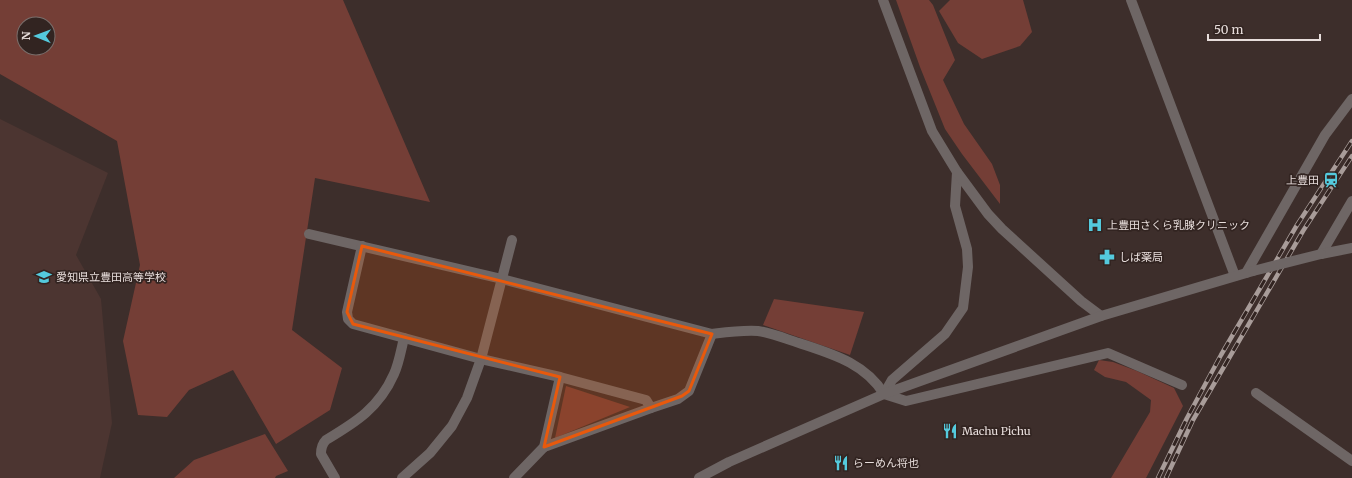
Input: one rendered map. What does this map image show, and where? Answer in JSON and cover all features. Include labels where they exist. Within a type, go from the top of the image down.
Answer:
[{"type":"street","points":[[883,0],[932,131],[957,172],[997,224],[1081,301],[1101,316]]},
{"type":"street","points":[[1131,0],[1235,276]]},
{"type":"street","points":[[1250,272],[1325,135],[1352,99]]},
{"type":"street","points":[[884,394],[892,380],[945,334],[963,308],[968,267],[967,249],[956,206],[957,172]]},
{"type":"street","points":[[1321,254],[1352,201]]},
{"type":"street","points":[[309,234],[502,279],[712,334],[736,330],[766,333],[838,356],[855,365],[876,382],[884,394],[906,401],[1108,353],[1182,385]]},
{"type":"street","points":[[402,478],[430,454],[452,426],[467,398],[481,359],[512,240]]},
{"type":"street","points":[[362,246],[347,312],[350,322],[356,325],[481,359],[560,377],[646,400],[651,408]]},
{"type":"street","points":[[698,478],[729,462],[884,394],[1101,316],[1235,276],[1321,254],[1352,248]]},
{"type":"street","points":[[514,478],[544,447],[678,399],[689,391],[712,334]]},
{"type":"street","points":[[335,478],[321,454],[323,443],[354,423],[370,410],[381,396],[395,373],[404,338]]},
{"type":"street","points":[[544,447],[560,377]]},
{"type":"street","points":[[1256,393],[1352,461]]},
{"type":"highlighted area","points":[[362,246],[712,334],[689,391],[682,396],[544,447],[560,377],[353,324],[347,312]]},
{"type":"shaded area","points":[[0,0],[343,0],[430,202],[315,178],[292,330],[342,368],[330,410],[276,444],[233,370],[189,390],[167,417],[138,415],[123,341],[140,265],[117,141],[0,74]]},
{"type":"shaded area","points":[[896,0],[929,0],[933,5],[955,60],[943,80],[964,124],[992,164],[1000,185],[1000,204],[945,129],[920,67]]},
{"type":"shaded area","points":[[950,0],[1023,0],[1032,32],[1020,46],[982,59],[958,43],[939,11]]},
{"type":"shaded area","name":"愛知県立豊田高等学校","points":[[0,119],[108,173],[76,255],[101,299],[112,423],[100,478],[0,478]]},
{"type":"shaded area","points":[[774,299],[864,312],[850,355],[763,325]]},
{"type":"shaded area","points":[[1099,360],[1113,362],[1174,388],[1183,406],[1146,478],[1111,478],[1150,412],[1151,400],[1126,382],[1105,377],[1094,370]]},
{"type":"shaded area","points":[[566,386],[630,407],[555,438]]},
{"type":"shaded area","points":[[265,434],[288,471],[276,476],[275,478],[174,478],[194,460]]},
{"type":"railway","points":[[1158,478],[1187,418],[1221,355],[1297,225],[1352,141]]},
{"type":"railway","points":[[1166,478],[1193,420],[1303,231],[1352,156]]},
{"type":"place","name":"上豊田","points":[[1331,180]]},
{"type":"place","name":"上豊田さくら乳腺クリニック","points":[[1095,225]]},
{"type":"place","name":"しば薬局","points":[[1107,257]]},
{"type":"place","name":"愛知県立豊田高等学校","points":[[44,277]]},
{"type":"place","name":"Machu Pichu","points":[[950,431]]},
{"type":"place","name":"らーめん将也","points":[[841,463]]}]
